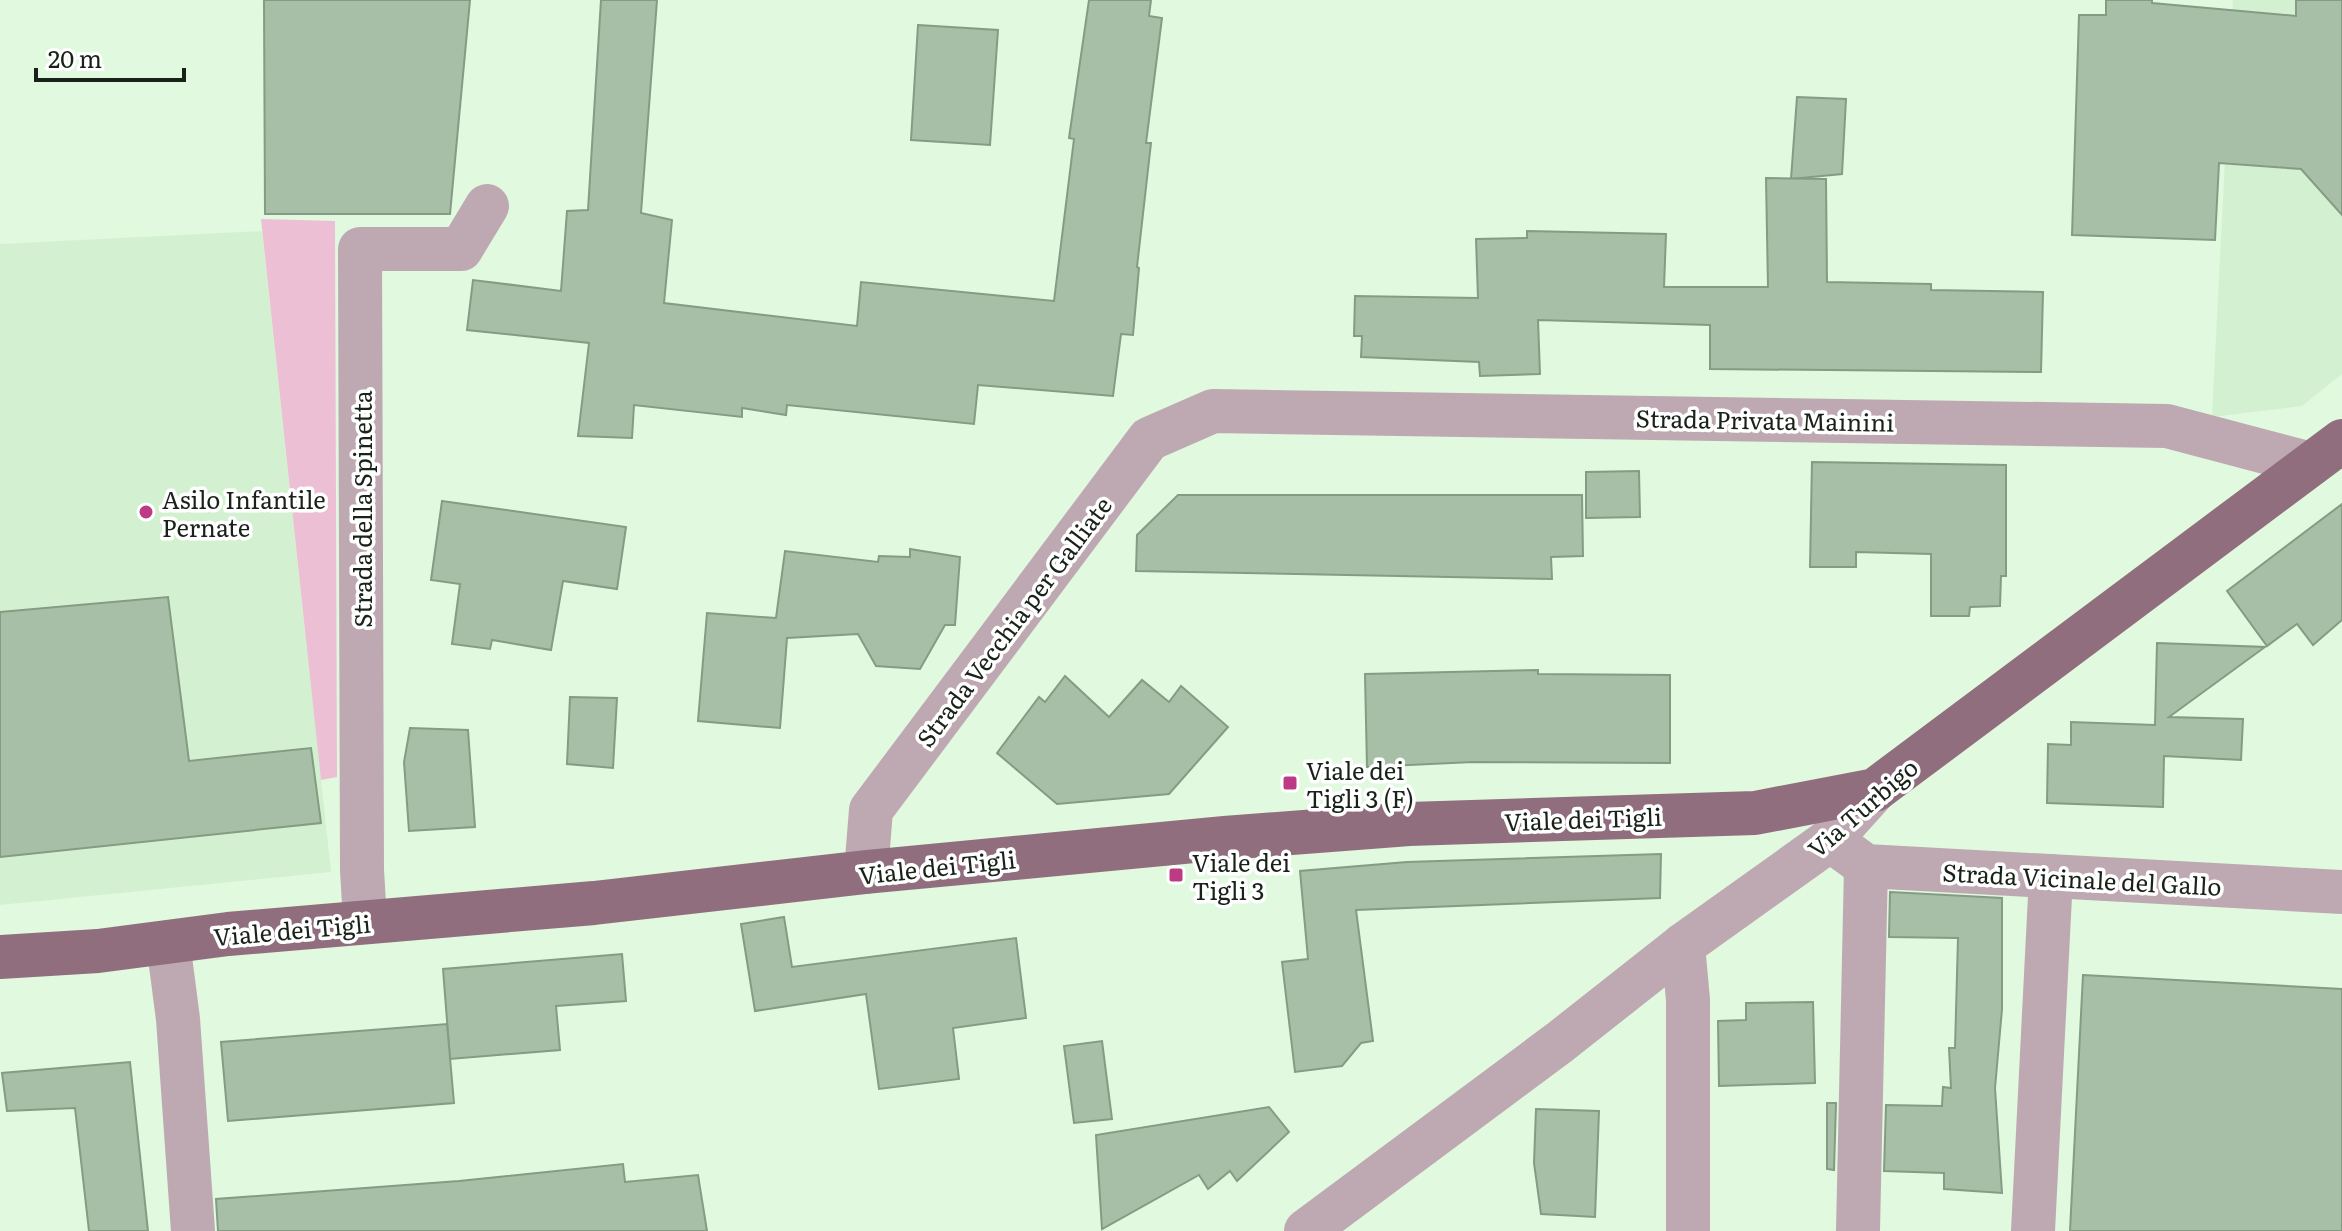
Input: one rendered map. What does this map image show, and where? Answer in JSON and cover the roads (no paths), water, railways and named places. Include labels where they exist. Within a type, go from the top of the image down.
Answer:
[{"type":"main road","name":"Via Turbigo","points":[[1875,790],[2326,452]]},
{"type":"main road","name":"Viale dei Tigli","points":[[0,957],[98,951],[365,921],[594,903],[866,872],[1225,838],[1393,825],[1755,813],[1875,790]]},
{"type":"street","name":"Strada della Spinetta","points":[[365,921],[362,870],[360,249],[461,249],[487,206]]},
{"type":"street","name":"Strada Privata Mainini","points":[[1213,411],[2167,426],[2326,452]]},
{"type":"street","name":"Strada Vecchia per Galliate","points":[[866,872],[871,810],[1149,439],[1213,411]]},
{"type":"street","name":"Via Turbigo","points":[[1306,1231],[1560,1042],[1683,945],[1830,840],[1875,790]]},
{"type":"street","points":[[1830,840],[1866,866],[1858,1231]]},
{"type":"street","name":"Strada Vicinale del Gallo","points":[[1866,866],[2342,892]]},
{"type":"street","points":[[2033,1231],[2051,876]]},
{"type":"street","points":[[168,942],[178,1019],[193,1231]]},
{"type":"street","points":[[1683,945],[1688,1000],[1688,1231]]},
{"type":"place","name":"Asilo Infantile Pernate","points":[[146,512]]},
{"type":"place","name":"Viale dei Tigli 3 (F)","points":[[1290,783]]},
{"type":"place","name":"Viale dei Tigli 3","points":[[1176,875]]}]
